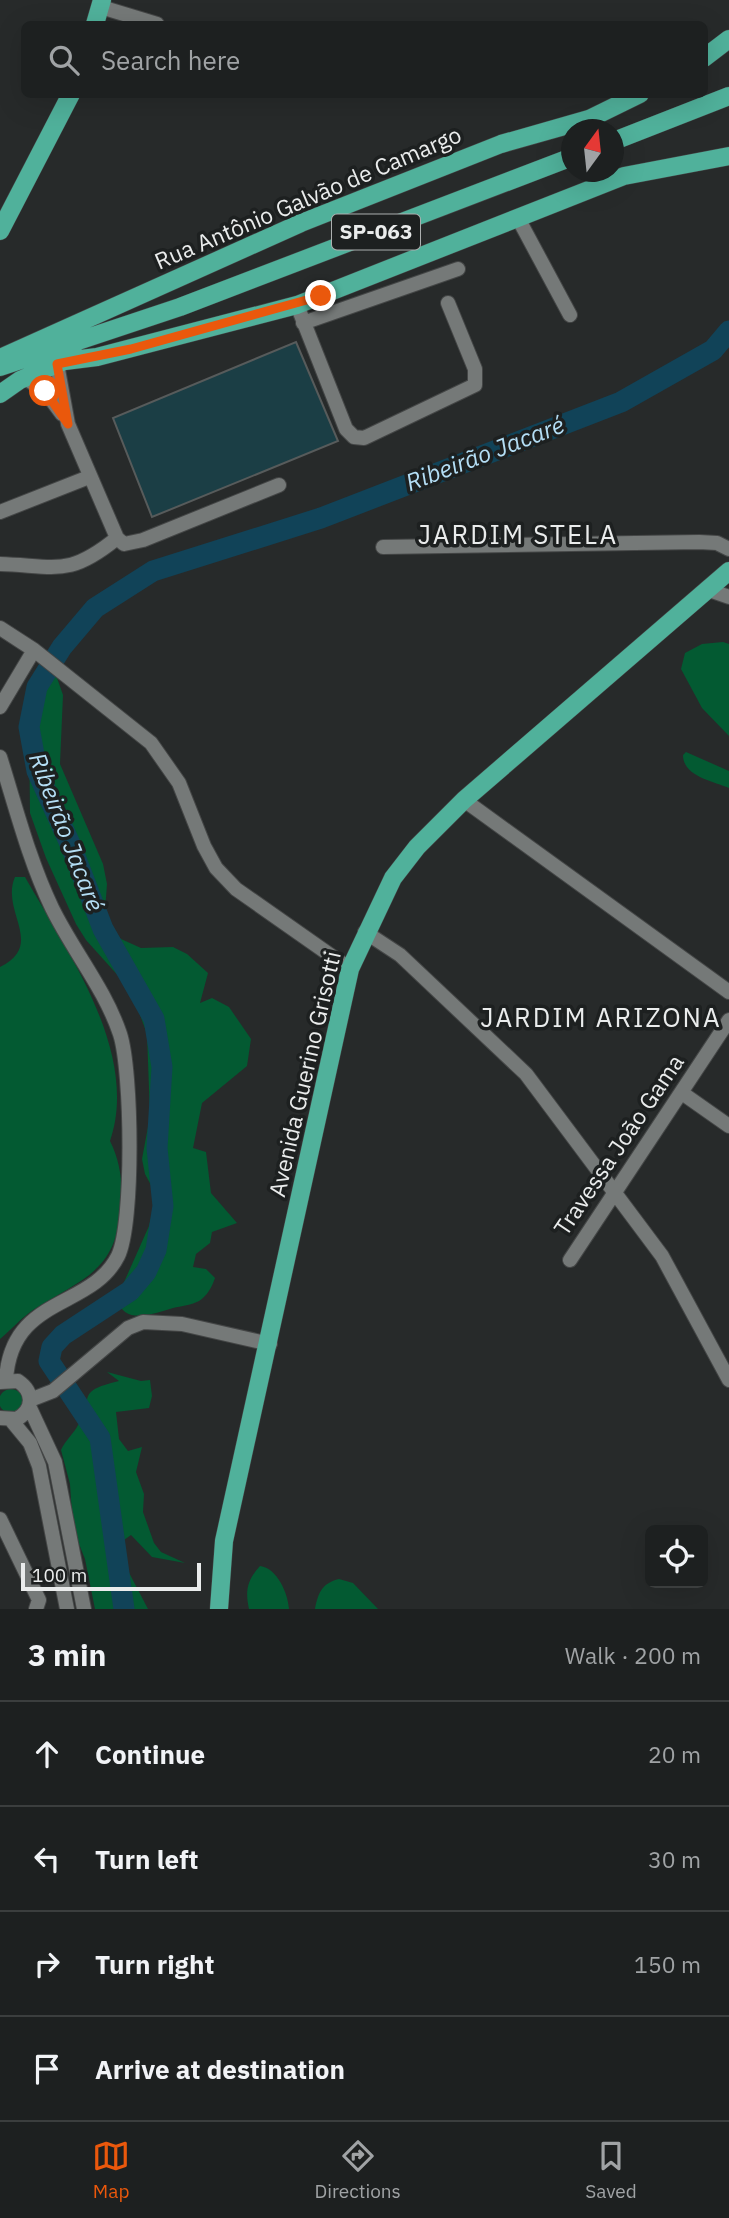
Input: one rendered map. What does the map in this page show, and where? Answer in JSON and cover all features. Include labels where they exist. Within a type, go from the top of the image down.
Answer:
[{"type":"main road","points":[[96,21],[102,3]]},
{"type":"main road","points":[[708,56],[729,39]]},
{"type":"main road","points":[[624,137],[729,96]]},
{"type":"main road","points":[[0,231],[69,98]]},
{"type":"main road","name":"Rua Antônio Galvão de Camargo","points":[[0,358],[301,223],[501,144],[589,119],[632,98]]},
{"type":"main road","points":[[61,363],[97,357],[297,305],[624,176],[729,156]]},
{"type":"main road","name":"SP-063","points":[[0,367],[180,307],[561,161]]},
{"type":"main road","name":"SP-063","points":[[0,394],[25,378],[158,320],[180,307]]},
{"type":"main road","name":"Avenida Guerino Grisotti","points":[[219,1609],[225,1541],[350,969],[365,932],[393,878],[417,847],[464,800],[729,571]]},
{"type":"street","points":[[102,3],[149,21]]},
{"type":"street","points":[[519,219],[570,315]]},
{"type":"street","points":[[303,323],[458,269]]},
{"type":"street","points":[[321,296],[329,316]]},
{"type":"street","points":[[297,305],[346,429],[354,437],[364,438],[474,385],[475,369],[448,303]]},
{"type":"street","points":[[61,363],[68,424]]},
{"type":"street","points":[[25,378],[45,391],[68,424],[117,538],[131,544],[279,485]]},
{"type":"street","points":[[0,512],[89,477]]},
{"type":"street","points":[[0,564],[57,567],[81,564],[117,538]]},
{"type":"street","points":[[383,547],[699,542],[716,543],[729,549]]},
{"type":"street","points":[[706,589],[729,597]]},
{"type":"street","points":[[0,628],[45,659],[151,743],[179,783],[204,846],[216,868],[236,889],[350,969]]},
{"type":"street","points":[[0,706],[45,659]]},
{"type":"street","points":[[0,757],[36,870],[52,909],[113,1014],[121,1037],[126,1068],[126,1234],[117,1258],[98,1278],[34,1319],[21,1333],[3,1381],[23,1385],[55,1462],[84,1609]]},
{"type":"street","points":[[464,800],[729,992]]},
{"type":"street","points":[[365,932],[400,955],[526,1074],[662,1256],[729,1380]]},
{"type":"street","name":"Travessa João Gama","points":[[570,1260],[729,1020]]},
{"type":"street","points":[[682,1093],[729,1126]]},
{"type":"street","points":[[6,1419],[23,1416],[30,1403],[53,1391],[128,1328],[143,1322],[182,1324],[270,1344]]},
{"type":"street","points":[[6,1419],[30,1443],[39,1466],[68,1609]]},
{"type":"street","points":[[0,1519],[39,1600],[36,1609]]},
{"type":"green space","points":[[702,644],[729,644],[729,736],[702,708],[681,669],[685,653]]},
{"type":"green space","points":[[56,675],[63,695],[60,764],[103,864],[107,884],[105,911],[110,926],[121,939],[141,948],[173,947],[187,954],[208,973],[200,1003],[212,998],[229,1007],[251,1039],[247,1066],[202,1103],[193,1148],[206,1152],[211,1193],[237,1223],[212,1232],[210,1243],[196,1254],[193,1267],[206,1269],[215,1278],[204,1297],[193,1304],[148,1315],[125,1312],[117,1298],[149,1226],[154,1205],[153,1189],[145,1174],[142,1159],[150,1116],[147,1034],[131,990],[86,940],[76,924],[46,858],[30,813],[29,719],[41,689]]},
{"type":"green space","points":[[686,752],[729,771],[729,788],[693,773],[684,762],[683,755]]},
{"type":"green space","points":[[15,877],[25,877],[60,937],[94,1004],[107,1038],[115,1073],[117,1107],[110,1141],[118,1164],[122,1196],[118,1227],[113,1245],[105,1259],[82,1280],[29,1313],[0,1339],[0,967],[13,958],[20,948],[21,938],[12,890]]},
{"type":"green space","points":[[107,1372],[141,1381],[150,1380],[152,1396],[149,1408],[116,1412],[119,1439],[128,1451],[142,1447],[136,1472],[144,1494],[143,1512],[154,1543],[161,1552],[185,1563],[152,1557],[131,1535],[124,1540],[125,1565],[148,1609],[95,1609],[85,1559],[73,1529],[70,1484],[61,1450],[77,1427],[91,1392],[119,1381]]},
{"type":"green space","points":[[11,1389],[22,1396],[23,1401],[16,1412],[11,1413],[0,1406],[-1,1401],[6,1390]]},
{"type":"green space","points":[[260,1566],[272,1571],[281,1582],[289,1609],[249,1609],[248,1586]]},
{"type":"green space","points":[[339,1579],[353,1583],[378,1609],[315,1609],[322,1590],[328,1583]]},
{"type":"building","points":[[296,342],[338,441],[152,517],[113,418]]},
{"type":"waterway","name":"Ribeirão Jacaré","points":[[124,1609],[100,1438],[49,1361],[52,1347],[63,1335],[130,1291],[146,1272],[156,1250],[163,1206],[157,1148],[162,1067],[154,1019],[103,929],[71,846],[37,771],[29,727],[37,687],[62,647],[95,608],[153,571],[321,518],[621,402],[713,350],[729,331]]},
{"type":"district","name":"JARDIM STELA","points":[[518,535]]},
{"type":"district","name":"JARDIM ARIZONA","points":[[601,1018]]},
{"type":"route","points":[[45,391],[68,424],[62,403],[57,364],[131,349],[297,305],[321,296]]}]
